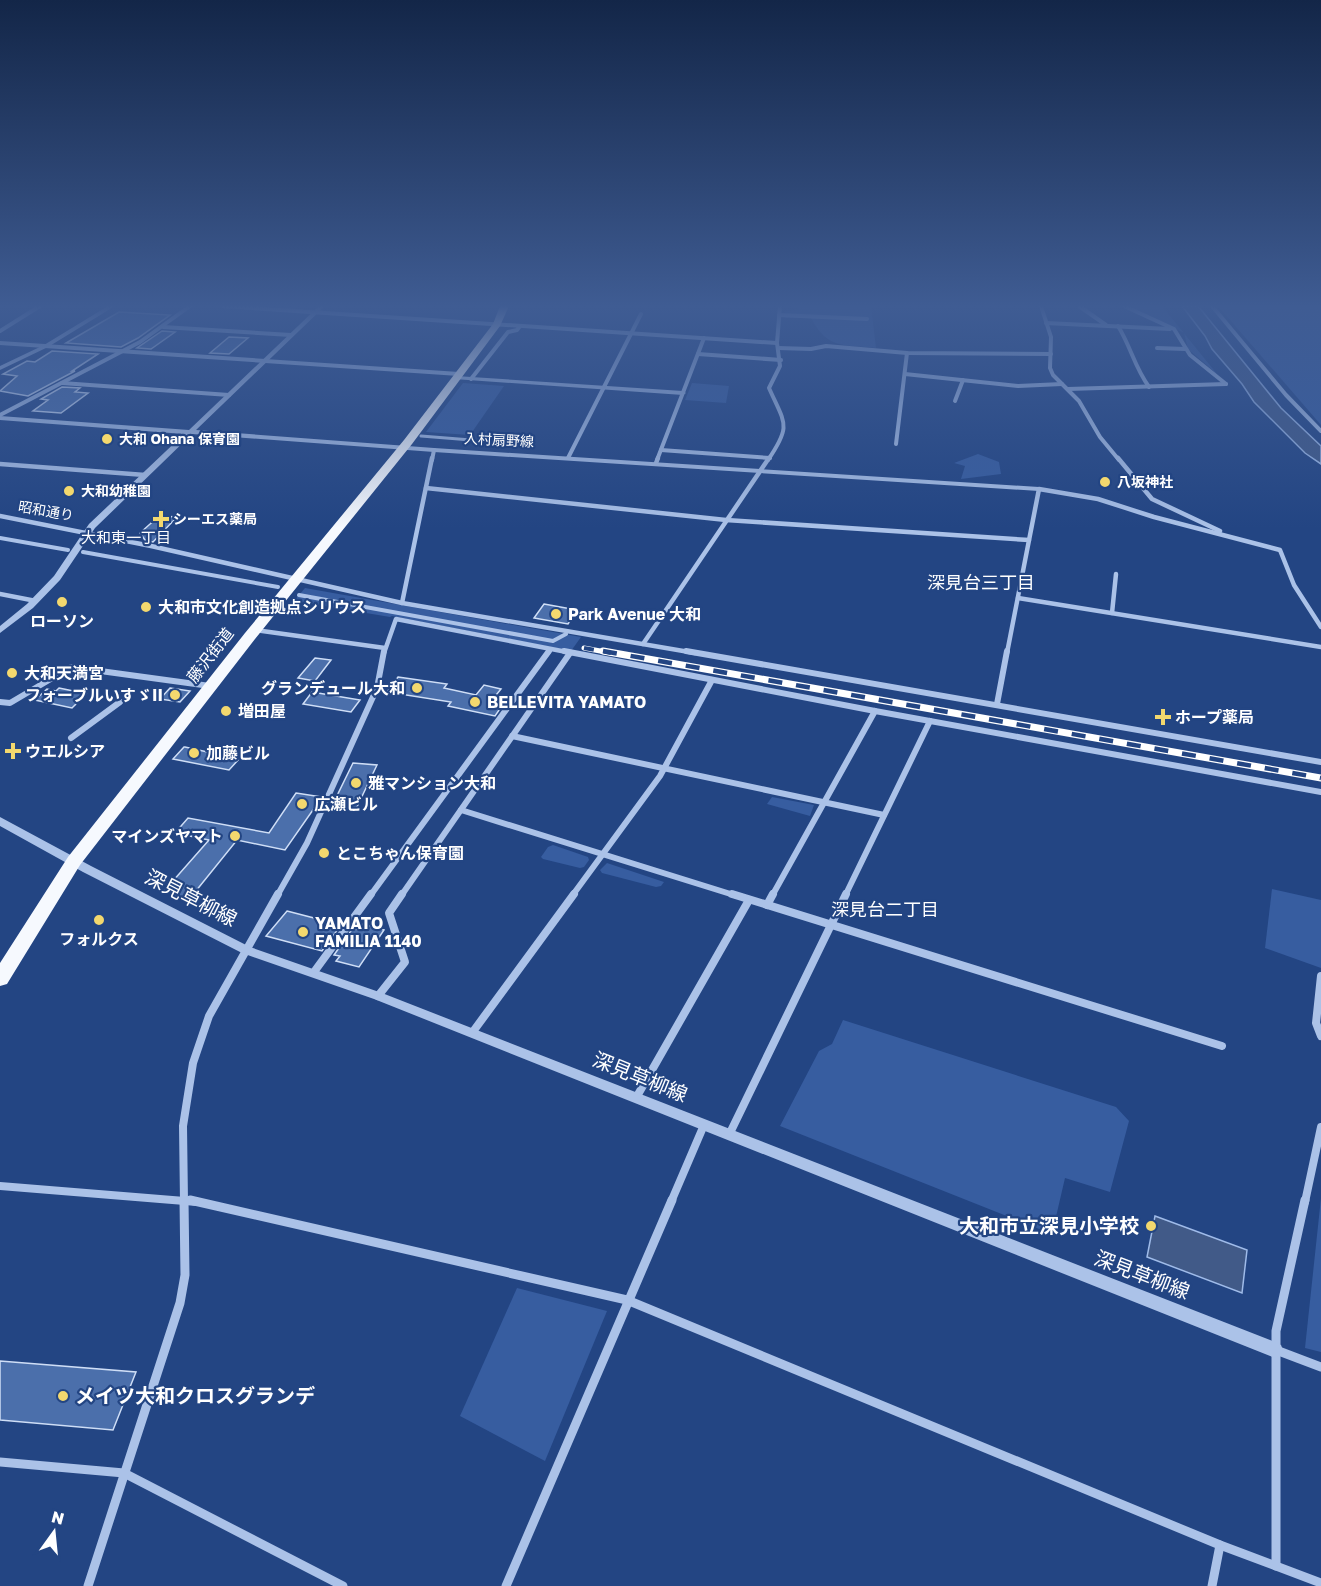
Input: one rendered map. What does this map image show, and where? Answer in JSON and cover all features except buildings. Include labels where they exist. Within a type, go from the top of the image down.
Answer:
[{"type":"highway","name":"藤沢街道","points":[[0,979],[74,861],[255,630],[403,448],[454,380]]},
{"type":"street","points":[[0,416],[68,380]]},
{"type":"street","points":[[0,630],[36,601],[61,573],[87,531],[244,380]]},
{"type":"street","points":[[486,380],[683,393]]},
{"type":"street","points":[[568,458],[608,380]]},
{"type":"street","points":[[656,463],[688,380]]},
{"type":"street","points":[[643,644],[783,438],[785,424],[769,388],[773,380]]},
{"type":"street","points":[[896,444],[904,380]]},
{"type":"street","points":[[963,380],[1018,386],[1062,384]]},
{"type":"street","points":[[955,402],[963,380]]},
{"type":"street","points":[[1058,380],[1079,401],[1100,437],[1152,499],[1234,537]]},
{"type":"street","points":[[1144,380],[1149,387]]},
{"type":"street","points":[[1068,389],[1226,384],[1221,380]]},
{"type":"street","points":[[1274,380],[1321,431]]},
{"type":"street","points":[[62,383],[229,395]]},
{"type":"street","name":"入村扇野線","points":[[0,416],[403,448],[1039,489]]},
{"type":"street","points":[[420,436],[471,440]]},
{"type":"street","points":[[402,603],[434,450]]},
{"type":"street","points":[[661,450],[770,458]]},
{"type":"street","points":[[0,464],[145,475]]},
{"type":"street","points":[[426,488],[726,520],[1029,540]]},
{"type":"street","points":[[997,704],[1039,489],[1098,500],[1280,550],[1294,585],[1318,617],[1321,627]]},
{"type":"street","name":"昭和通り","points":[[0,516],[87,531],[296,581],[402,603],[997,704],[1321,762]]},
{"type":"street","points":[[0,538],[68,550]]},
{"type":"street","points":[[83,552],[278,587]]},
{"type":"street","points":[[1112,613],[1116,574]]},
{"type":"street","points":[[0,594],[36,601]]},
{"type":"street","points":[[299,595],[570,653],[1321,792]]},
{"type":"street","points":[[1018,598],[1321,647]]},
{"type":"street","points":[[398,616],[553,641]]},
{"type":"street","points":[[88,1586],[180,1304],[185,1275],[186,1199],[183,1126],[193,1063],[210,1016],[307,843],[377,688],[385,648],[398,616]]},
{"type":"street","points":[[255,630],[385,648]]},
{"type":"street","points":[[314,972],[553,641],[566,634]]},
{"type":"street","points":[[378,996],[405,962],[389,913],[570,653]]},
{"type":"street","points":[[0,702],[10,703],[71,667],[211,686]]},
{"type":"street","points":[[472,1033],[664,768],[712,680]]},
{"type":"street","points":[[71,738],[120,702]]},
{"type":"street","points":[[767,905],[875,711]]},
{"type":"street","points":[[729,1135],[930,721]]},
{"type":"street","points":[[512,736],[884,815]]},
{"type":"street","points":[[460,810],[1222,1046]]},
{"type":"street","name":"深見草柳線","points":[[0,821],[246,950],[378,996],[1275,1350]]},
{"type":"street","points":[[636,1098],[749,900]]},
{"type":"street","points":[[1321,976],[1316,1023],[1321,1036]]},
{"type":"street","points":[[506,1586],[704,1125]]},
{"type":"street","points":[[1276,1566],[1276,1331],[1321,1128]]},
{"type":"street","points":[[0,1186],[186,1199],[627,1300],[1220,1545],[1321,1583]]},
{"type":"street","points":[[1275,1350],[1321,1366]]},
{"type":"street","points":[[0,1462],[124,1473],[343,1586]]},
{"type":"street","points":[[1212,1586],[1220,1545]]},
{"type":"shaded area","points":[[1239,380],[1258,380],[1281,408],[1321,446],[1321,464],[1305,453],[1254,402]]},
{"type":"shaded area","points":[[1282,380],[1321,380],[1321,425]]},
{"type":"shaded area","points":[[463,383],[504,386],[470,435],[426,432]]},
{"type":"shaded area","points":[[692,383],[729,386],[726,403],[685,400]]},
{"type":"shaded area","points":[[978,454],[999,462],[1001,474],[961,479],[965,466],[954,463]]},
{"type":"shaded area","points":[[305,588],[581,637],[571,651],[392,616],[294,601]]},
{"type":"shaded area","points":[[772,797],[814,805],[810,816],[767,804]]},
{"type":"shaded area","points":[[553,845],[588,857],[589,860],[584,867],[580,868],[543,859],[541,857],[548,847]]},
{"type":"shaded area","points":[[607,863],[664,882],[661,886],[656,887],[602,873],[600,870]]},
{"type":"shaded area","points":[[1272,889],[1321,900],[1321,968],[1265,948]]},
{"type":"shaded area","points":[[843,1020],[1116,1107],[1129,1121],[1110,1192],[1065,1178],[1052,1234],[780,1126],[819,1051],[832,1044]]},
{"type":"shaded area","points":[[1321,1198],[1321,1352],[1305,1348]]},
{"type":"shaded area","points":[[1155,1216],[1247,1250],[1242,1293],[1147,1257]]},
{"type":"shaded area","points":[[517,1288],[607,1311],[545,1461],[460,1416]]},
{"type":"railway","points":[[584,648],[611,653]]},
{"type":"railway","points":[[603,651],[1321,778]]},
{"type":"place","name":"大和 Ohana 保育園","points":[[107,439]]},
{"type":"place","name":"八坂神社","points":[[1105,482]]},
{"type":"place","name":"大和幼稚園","points":[[69,491]]},
{"type":"place","name":"シーエス薬局","points":[[161,519]]},
{"type":"place","name":"ローソン","points":[[62,602]]},
{"type":"place","name":"大和市文化創造拠点シリウス","points":[[146,607]]},
{"type":"place","name":"Park Avenue 大和","points":[[556,614]]},
{"type":"place","name":"大和天満宮","points":[[12,673]]},
{"type":"place","name":"グランデュール大和","points":[[417,688]]},
{"type":"place","name":"フォーブルいすゞII","points":[[175,695]]},
{"type":"place","name":"BELLEVITA YAMATO","points":[[475,702]]},
{"type":"place","name":"増田屋","points":[[226,711]]},
{"type":"place","name":"ホープ薬局","points":[[1163,717]]},
{"type":"place","name":"ウエルシア","points":[[13,751]]},
{"type":"place","name":"加藤ビル","points":[[194,753]]},
{"type":"place","name":"雅マンション大和","points":[[356,783]]},
{"type":"place","name":"広瀬ビル","points":[[302,804]]},
{"type":"place","name":"マインズヤマト","points":[[235,836]]},
{"type":"place","name":"とこちゃん保育園","points":[[324,853]]},
{"type":"place","name":"フォルクス","points":[[99,920]]},
{"type":"place","name":"YAMATO FAMILIA 1140","points":[[303,932]]},
{"type":"place","name":"大和市立深見小学校","points":[[1151,1226]]},
{"type":"place","name":"メイツ大和クロスグランデ","points":[[63,1396]]},
{"type":"district","name":"大和東一丁目","points":[[126,538]]},
{"type":"district","name":"深見台三丁目","points":[[981,583]]},
{"type":"district","name":"深見台二丁目","points":[[885,910]]}]
